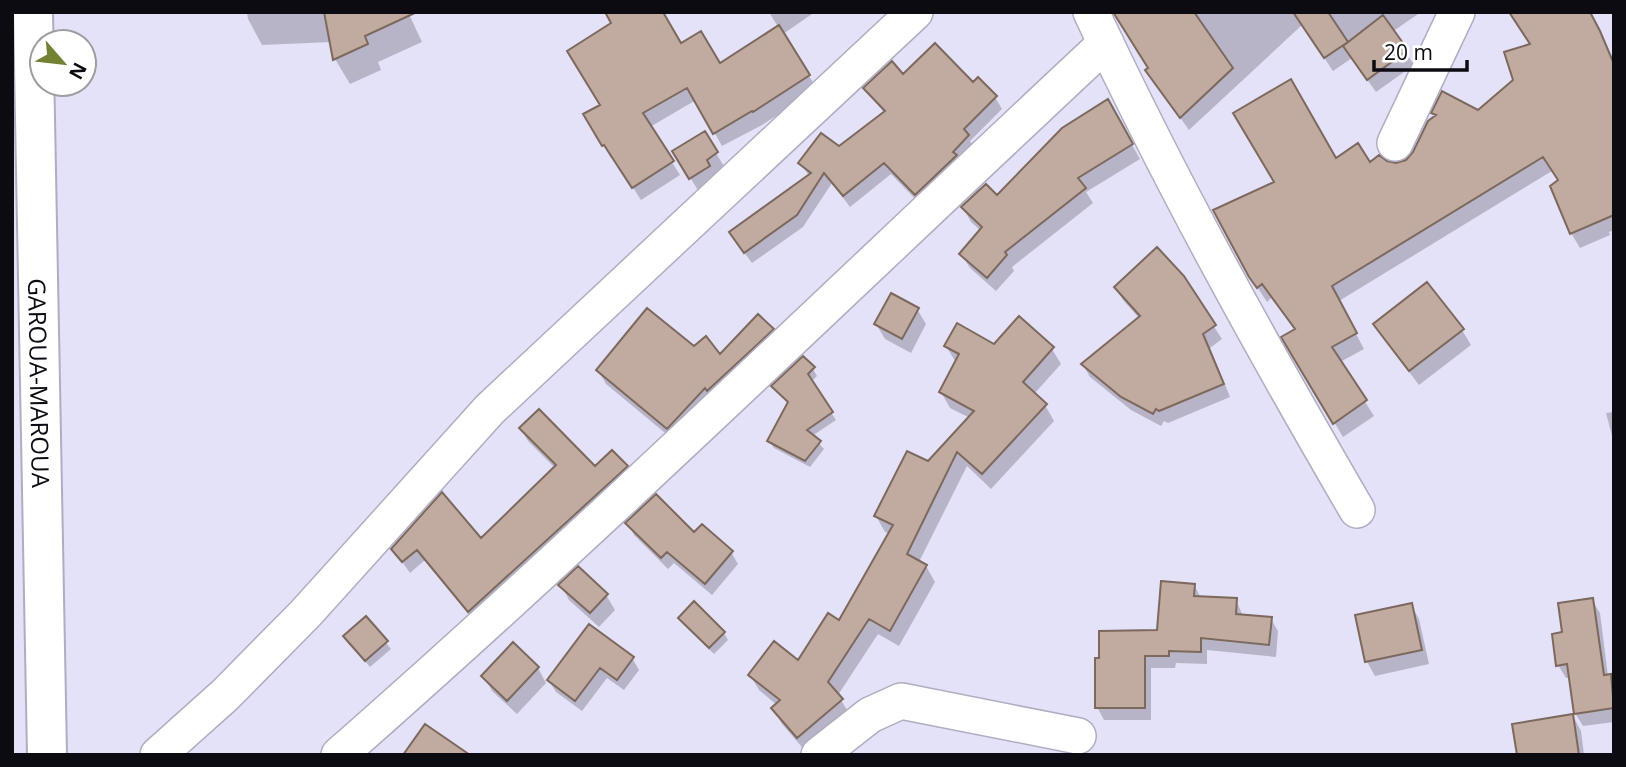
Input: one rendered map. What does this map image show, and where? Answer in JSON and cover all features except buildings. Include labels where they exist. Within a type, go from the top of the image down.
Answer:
[{"type":"highway","name":"GAROUA-MAROUA","points":[[33,12],[47,755]]},
{"type":"street","points":[[1091,12],[1147,131],[1270,361],[1357,510]]},
{"type":"street","points":[[1395,143],[1457,12]]},
{"type":"street","points":[[158,755],[225,695],[306,613],[490,409],[896,18]]},
{"type":"street","points":[[338,755],[452,655],[716,412],[1106,43]]},
{"type":"street","points":[[820,755],[870,715],[901,701],[1078,736]]}]
